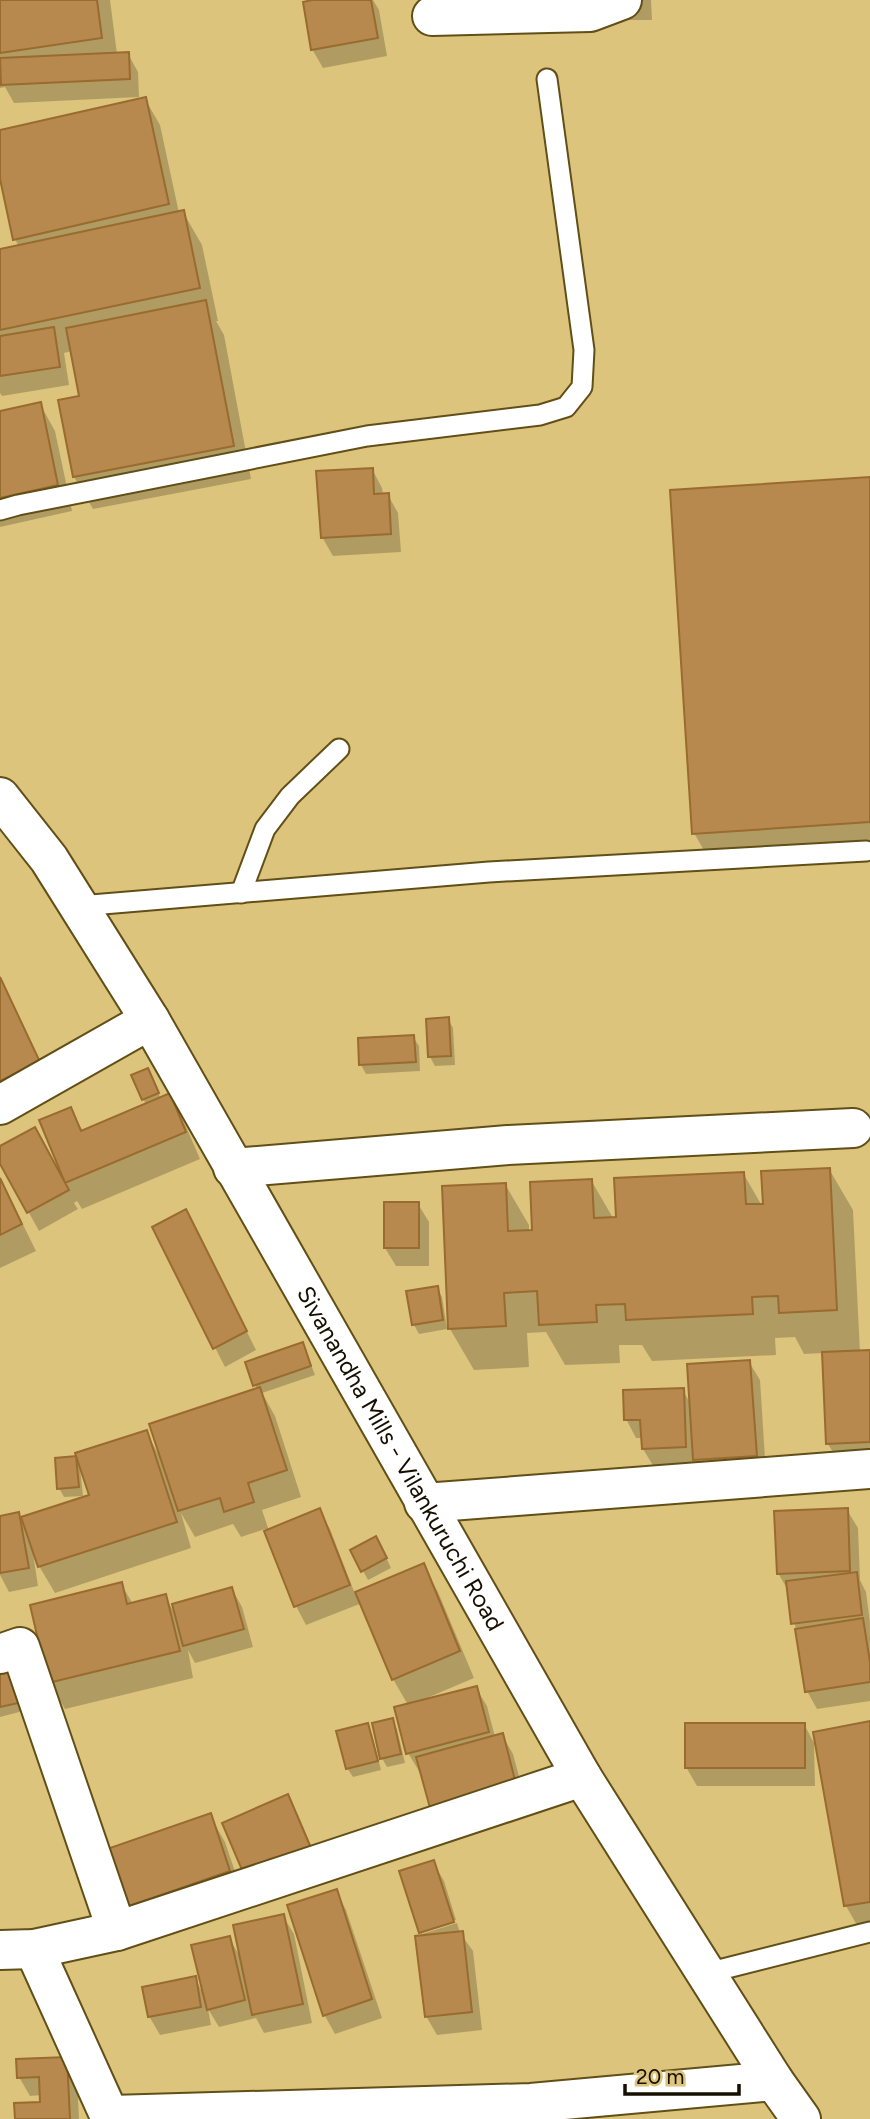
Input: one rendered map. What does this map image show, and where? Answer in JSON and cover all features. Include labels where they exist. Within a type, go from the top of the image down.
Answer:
[{"type":"street","points":[[432,16],[590,12],[622,0]]},
{"type":"street","name":"Sivanandha Mills - Vilankuruchi Road","points":[[0,797],[49,859],[150,1020],[582,1777],[774,2081],[801,2119]]},
{"type":"street","points":[[0,1105],[150,1020]]},
{"type":"street","points":[[233,1168],[508,1145],[853,1128]]},
{"type":"street","points":[[424,1503],[870,1469]]},
{"type":"street","points":[[0,1654],[20,1647],[117,1931]]},
{"type":"street","points":[[582,1777],[117,1931],[17,1950],[111,2117],[532,2111],[774,2081]]},
{"type":"lane","points":[[0,510],[367,436],[540,415],[566,407],[582,387],[584,350],[547,79]]},
{"type":"lane","points":[[241,893],[265,829],[290,796],[339,749]]},
{"type":"lane","points":[[79,906],[489,872],[866,851]]},
{"type":"lane","points":[[707,1973],[870,1932]]},
{"type":"building","points":[[0,0],[97,0],[102,38],[0,53]]},
{"type":"building","points":[[371,0],[378,38],[311,50],[303,2]]},
{"type":"building","points":[[129,52],[130,79],[1,85],[0,58]]},
{"type":"building","points":[[146,97],[169,204],[13,240],[0,179],[0,130]]},
{"type":"building","points":[[184,210],[200,288],[0,330],[0,249]]},
{"type":"building","points":[[206,300],[234,446],[73,477],[58,400],[79,396],[66,328]]},
{"type":"building","points":[[54,327],[60,367],[0,376],[0,336]]},
{"type":"building","points":[[41,402],[58,485],[0,498],[0,411]]},
{"type":"building","points":[[373,468],[374,494],[389,493],[391,534],[321,538],[316,471]]},
{"type":"building","points":[[870,477],[870,822],[692,834],[670,490]]},
{"type":"building","points":[[0,977],[40,1062],[0,1081]]},
{"type":"building","points":[[449,1017],[451,1056],[428,1057],[426,1019]]},
{"type":"building","points":[[414,1035],[416,1062],[359,1065],[358,1038]]},
{"type":"building","points":[[148,1068],[159,1093],[142,1100],[131,1075]]},
{"type":"building","points":[[170,1093],[186,1132],[65,1183],[39,1120],[71,1107],[81,1131]]},
{"type":"building","points":[[35,1127],[69,1190],[27,1213],[0,1164],[0,1146]]},
{"type":"building","points":[[830,1168],[837,1310],[779,1313],[778,1296],[752,1297],[753,1314],[626,1320],[625,1304],[596,1305],[597,1322],[539,1325],[537,1291],[504,1293],[506,1326],[448,1329],[442,1186],[506,1183],[508,1231],[532,1230],[530,1182],[592,1179],[594,1218],[616,1217],[614,1178],[744,1172],[746,1204],[763,1204],[761,1171]]},
{"type":"building","points":[[0,1178],[22,1224],[0,1235]]},
{"type":"building","points":[[384,1202],[419,1202],[419,1248],[384,1248]]},
{"type":"building","points":[[186,1209],[247,1331],[213,1349],[152,1227]]},
{"type":"building","points":[[438,1286],[443,1320],[412,1325],[406,1291]]},
{"type":"building","points":[[303,1342],[311,1366],[253,1386],[245,1362]]},
{"type":"building","points":[[870,1350],[870,1442],[826,1444],[822,1352]]},
{"type":"building","points":[[750,1360],[757,1456],[693,1460],[687,1364]]},
{"type":"building","points":[[260,1387],[287,1470],[248,1483],[254,1502],[224,1512],[220,1498],[178,1511],[149,1424]]},
{"type":"building","points":[[684,1388],[686,1447],[642,1449],[640,1420],[624,1420],[623,1390]]},
{"type":"building","points":[[147,1430],[177,1522],[38,1567],[21,1517],[89,1495],[75,1453]]},
{"type":"building","points":[[76,1456],[79,1487],[57,1489],[55,1458]]},
{"type":"building","points":[[320,1508],[350,1585],[294,1607],[264,1531]]},
{"type":"building","points":[[848,1508],[850,1571],[777,1574],[774,1511]]},
{"type":"building","points":[[19,1512],[29,1568],[0,1573],[0,1516]]},
{"type":"building","points":[[376,1536],[387,1558],[361,1572],[350,1550]]},
{"type":"building","points":[[424,1563],[460,1651],[392,1680],[355,1592]]},
{"type":"building","points":[[857,1572],[862,1615],[791,1624],[786,1581]]},
{"type":"building","points":[[122,1582],[127,1604],[166,1594],[180,1651],[48,1683],[30,1605]]},
{"type":"building","points":[[232,1587],[244,1629],[183,1646],[172,1604]]},
{"type":"building","points":[[863,1618],[870,1662],[870,1682],[805,1692],[795,1629]]},
{"type":"building","points":[[16,1668],[23,1702],[0,1707],[0,1672]]},
{"type":"building","points":[[477,1686],[489,1732],[406,1754],[394,1707]]},
{"type":"building","points":[[393,1718],[401,1754],[380,1759],[372,1723]]},
{"type":"building","points":[[870,1721],[870,1902],[844,1906],[813,1732]]},
{"type":"building","points":[[368,1723],[378,1761],[346,1769],[336,1731]]},
{"type":"building","points":[[685,1723],[805,1723],[805,1768],[685,1768]]},
{"type":"building","points":[[503,1733],[518,1792],[432,1815],[416,1757]]},
{"type":"building","points":[[288,1794],[311,1848],[245,1877],[222,1823]]},
{"type":"building","points":[[211,1813],[230,1871],[124,1908],[104,1850]]},
{"type":"building","points":[[434,1860],[454,1922],[419,1933],[399,1871]]},
{"type":"building","points":[[337,1889],[372,1999],[323,2016],[287,1905]]},
{"type":"building","points":[[284,1914],[303,2004],[252,2015],[233,1925]]},
{"type":"building","points":[[463,1931],[472,2012],[425,2017],[415,1936]]},
{"type":"building","points":[[230,1936],[245,2000],[207,2010],[191,1945]]},
{"type":"building","points":[[196,1976],[201,2007],[148,2017],[142,1987]]},
{"type":"building","points":[[67,2057],[70,2119],[15,2119],[14,2103],[40,2102],[39,2077],[17,2078],[16,2059]]}]
